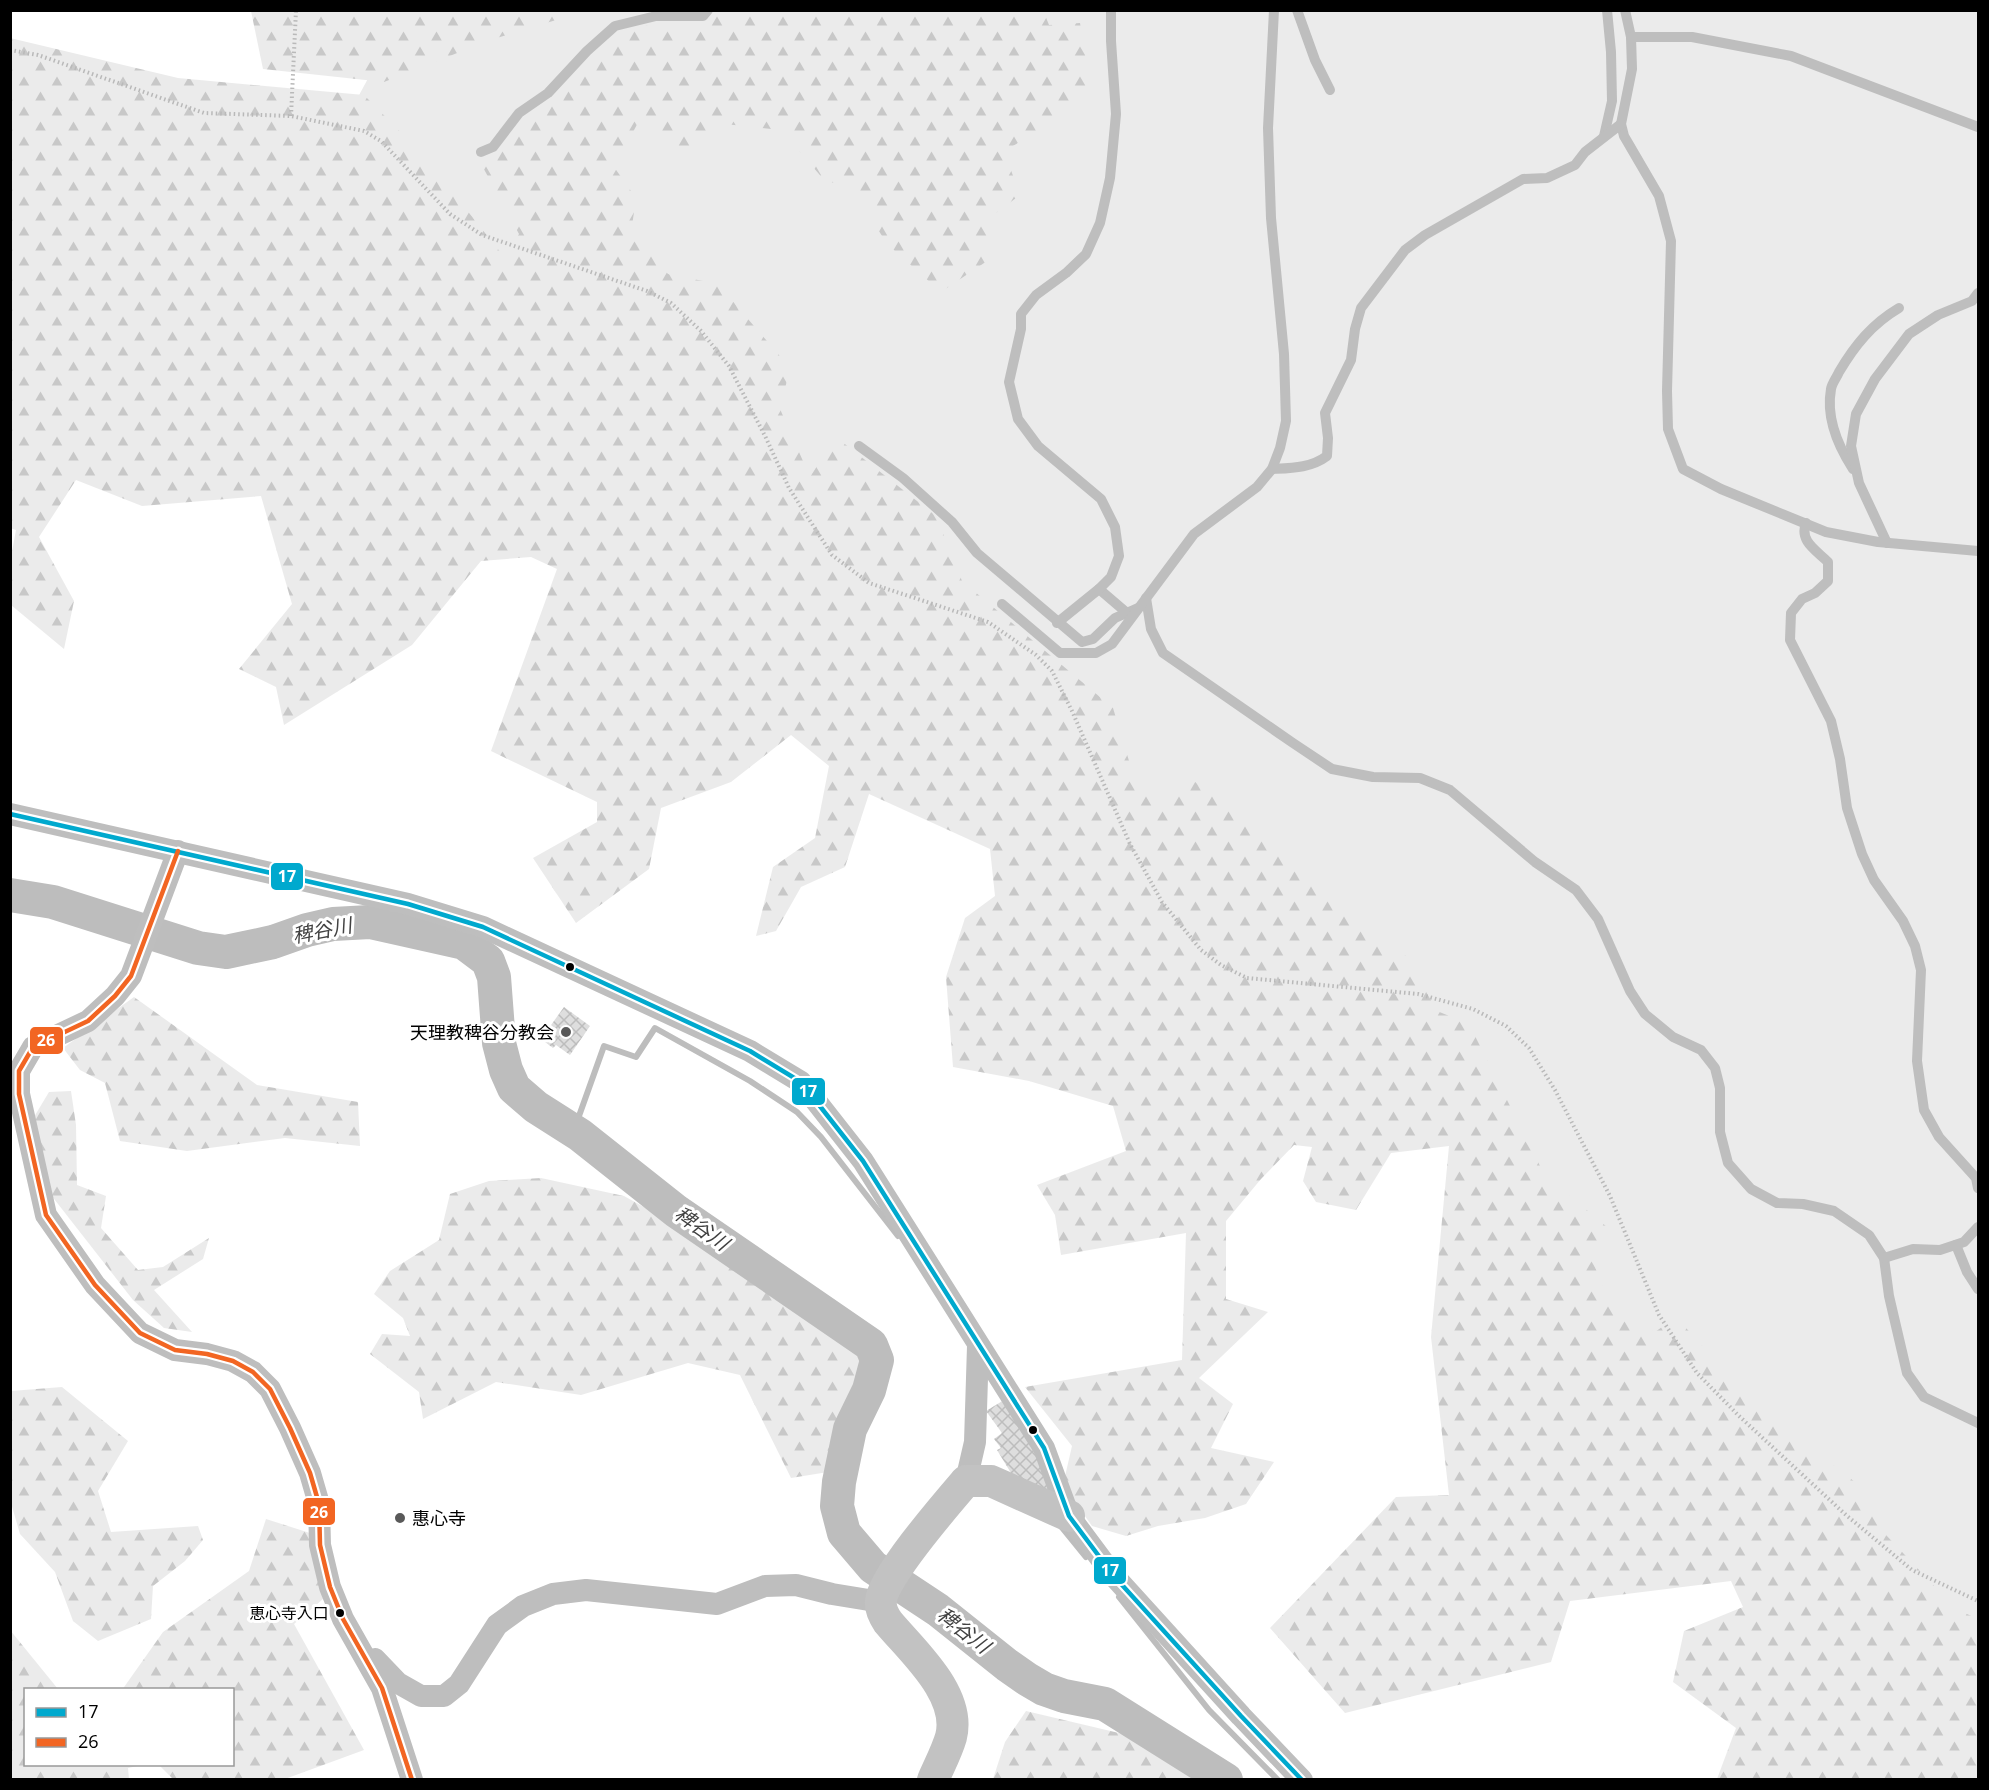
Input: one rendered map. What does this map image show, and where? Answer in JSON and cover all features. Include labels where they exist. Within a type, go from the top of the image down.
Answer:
[{"type":"main road","points":[[933,1779],[952,1734],[950,1706],[942,1688],[932,1674],[888,1622],[883,1613],[882,1595],[902,1562],[966,1481],[991,1481],[1069,1516]]},
{"type":"street","points":[[10,814],[408,904],[483,927],[750,1052],[801,1083],[863,1161],[1044,1448],[1069,1516],[1113,1575],[1241,1716],[1302,1779]]},
{"type":"street","points":[[178,851],[131,976],[115,996],[88,1021],[33,1047],[19,1071],[20,1094],[46,1215],[95,1285],[140,1333],[175,1350],[207,1354],[233,1361],[253,1372],[270,1389],[310,1473],[319,1504],[320,1545],[330,1587],[343,1619],[382,1688],[412,1779]]},
{"type":"street","points":[[966,1481],[975,1442],[978,1346]]},
{"type":"street","points":[[362,1654],[378,1660],[398,1683],[421,1696],[444,1696],[459,1684],[496,1625],[523,1606],[553,1594],[586,1590],[717,1604],[765,1586],[796,1585],[832,1594],[882,1595]]},
{"type":"lane","points":[[481,152],[493,147],[519,113],[548,93],[587,51],[615,26],[656,16],[703,16],[708,10]]},
{"type":"lane","points":[[1057,623],[1111,577],[1119,556],[1114,527],[1101,499],[1038,446],[1018,419],[1009,382],[1020,337],[1021,314],[1036,295],[1066,273],[1086,254],[1100,223],[1110,178],[1116,114],[1111,10]]},
{"type":"lane","points":[[1002,604],[1060,653],[1096,653],[1112,644],[1194,534],[1257,487],[1272,469],[1286,421],[1284,354],[1271,218],[1268,128],[1274,10]]},
{"type":"lane","points":[[1298,10],[1315,60],[1330,90]]},
{"type":"lane","points":[[1604,136],[1612,101],[1611,52],[1606,10]]},
{"type":"lane","points":[[1625,10],[1631,37],[1632,69],[1621,124],[1624,136],[1659,196],[1671,242],[1668,429],[1683,469],[1721,489],[1826,532],[1887,543],[1978,551]]},
{"type":"lane","points":[[1631,37],[1692,37],[1791,56],[1978,127]]},
{"type":"lane","points":[[1272,469],[1295,468],[1318,463],[1327,456],[1329,438],[1325,413],[1351,360],[1355,329],[1361,308],[1405,250],[1425,235],[1523,179],[1547,178],[1575,165],[1585,152],[1621,124]]},
{"type":"lane","points":[[1858,477],[1851,446],[1856,414],[1875,379],[1909,334],[1938,315],[1972,301],[1978,293]]},
{"type":"lane","points":[[1887,543],[1858,477],[1844,455],[1831,422],[1831,388],[1846,360],[1869,329],[1899,308]]},
{"type":"lane","points":[[859,446],[903,478],[952,522],[976,553],[1082,642],[1093,639],[1115,618],[1139,608]]},
{"type":"lane","points":[[1806,523],[1803,532],[1806,541],[1828,562],[1828,581],[1815,593],[1802,599],[1791,613],[1790,640],[1831,721],[1840,759],[1847,808],[1862,854],[1874,880],[1903,921],[1915,946],[1921,970],[1917,1061],[1924,1110],[1939,1137],[1976,1178],[1978,1188]]},
{"type":"lane","points":[[1099,589],[1127,612]]},
{"type":"lane","points":[[1146,598],[1150,629],[1163,653],[1293,743],[1332,769],[1373,777],[1420,778],[1450,790],[1536,862],[1576,890],[1598,919],[1630,991],[1645,1014],[1673,1037],[1701,1050],[1715,1068],[1720,1088],[1720,1132],[1728,1163],[1751,1189],[1777,1203],[1803,1203],[1834,1211],[1869,1235],[1884,1258],[1889,1296],[1907,1373],[1924,1396],[1978,1423]]},
{"type":"lane","points":[[1884,1258],[1913,1249],[1940,1250],[1956,1245],[1964,1242],[1978,1227]]},
{"type":"lane","points":[[1956,1245],[1967,1272],[1978,1289]]},
{"type":"path","points":[[291,116],[296,10]]},
{"type":"path","points":[[10,50],[38,55],[204,113],[291,116],[364,131],[381,141],[450,214],[482,235],[647,291],[671,303],[701,331],[729,366],[789,488],[832,555],[869,583],[988,622],[1036,655],[1052,671],[1130,844],[1162,902],[1201,950],[1221,965],[1247,978],[1418,994],[1473,1009],[1506,1026],[1529,1048],[1555,1090],[1610,1196],[1659,1314],[1697,1373],[1739,1416],[1846,1515],[1912,1570],[1978,1601]]},
{"type":"green space","points":[[251,10],[586,11],[490,40],[384,82],[263,69]]},
{"type":"green space","points":[[719,10],[1043,10],[1049,25],[1080,23],[1091,87],[1030,136],[1004,151],[1020,195],[992,216],[990,259],[941,292],[887,244],[851,186],[825,181],[781,130],[725,124],[681,151],[640,119],[614,167],[636,198],[631,233],[668,274],[718,284],[790,368],[780,409],[810,477],[836,437],[936,516],[962,581],[1113,708],[1136,784],[1167,806],[1194,781],[1405,955],[1437,1011],[1469,1024],[1544,1174],[1607,1227],[1590,1254],[1613,1313],[1655,1332],[1676,1317],[1754,1403],[1860,1486],[1886,1535],[1956,1609],[1978,1619],[1978,1779],[1717,1779],[1736,1728],[1673,1682],[1684,1631],[1743,1607],[1731,1581],[1570,1601],[1551,1662],[1345,1713],[1270,1628],[1396,1497],[1449,1495],[1431,1337],[1449,1146],[1391,1153],[1356,1210],[1316,1202],[1303,1181],[1312,1147],[1294,1145],[1261,1179],[1226,1221],[1226,1299],[1268,1312],[1199,1378],[1233,1404],[1211,1448],[1274,1462],[1246,1504],[1205,1518],[1158,1526],[1126,1536],[1092,1526],[1063,1485],[1072,1446],[1025,1387],[1182,1360],[1186,1233],[1061,1255],[1055,1215],[1037,1185],[1126,1151],[1113,1106],[1029,1081],[953,1067],[946,977],[965,918],[995,896],[990,849],[869,794],[845,867],[801,887],[776,931],[756,936],[773,867],[815,838],[829,766],[791,735],[731,782],[661,808],[649,869],[576,923],[533,858],[597,822],[597,802],[491,751],[557,569],[531,557],[481,561],[412,645],[284,725],[276,687],[239,669],[292,604],[261,496],[142,506],[76,480],[39,537],[74,601],[64,649],[11,605],[11,557],[16,530],[10,528],[10,38],[178,78],[364,95],[422,154],[505,258],[519,234],[479,160],[513,139],[587,60],[641,25],[699,33]]},
{"type":"green space","points":[[434,11],[1978,11],[1978,1651],[1628,1368],[1529,1185],[1143,807],[809,498],[506,289],[351,110],[384,49]]},
{"type":"green space","points":[[134,997],[257,1085],[358,1102],[360,1146],[285,1138],[187,1151],[120,1141],[105,1083],[80,1070],[63,1048]]},
{"type":"green space","points":[[71,1091],[76,1125],[77,1185],[106,1196],[101,1228],[138,1270],[163,1267],[209,1238],[203,1259],[154,1290],[192,1332],[164,1328],[133,1300],[51,1195],[34,1117],[49,1092]]},
{"type":"green space","points":[[541,1178],[624,1196],[671,1222],[786,1296],[860,1338],[861,1397],[828,1472],[791,1478],[740,1375],[688,1363],[581,1395],[496,1382],[423,1419],[419,1392],[370,1354],[382,1334],[410,1336],[403,1318],[374,1294],[390,1271],[439,1240],[450,1194],[489,1181]]},
{"type":"green space","points":[[62,1387],[128,1441],[98,1491],[111,1532],[198,1526],[203,1540],[185,1561],[153,1586],[151,1619],[98,1641],[73,1621],[55,1572],[20,1534],[11,1503],[11,1391]]},
{"type":"green space","points":[[266,1519],[313,1534],[323,1599],[294,1624],[364,1750],[285,1779],[173,1779],[160,1766],[234,1766],[234,1688],[123,1688],[163,1632],[249,1571]]},
{"type":"green space","points":[[10,1630],[57,1688],[24,1688],[24,1766],[137,1766],[128,1768],[129,1779],[11,1779]]},
{"type":"green space","points":[[1026,1711],[1140,1738],[1208,1779],[993,1779],[1005,1742]]},
{"type":"building","name":"天理教稗谷分教会","points":[[564,1007],[590,1026],[570,1055],[556,1045],[553,1048],[541,1039]]},
{"type":"building","points":[[1004,1400],[1046,1469],[1052,1488],[1037,1499],[1017,1483],[997,1450],[1001,1448],[994,1439],[1002,1433],[986,1411]]},
{"type":"waterway","name":"稗谷川","points":[[10,895],[53,902],[198,948],[226,952],[273,942],[333,924],[370,922],[464,943],[488,961],[494,977],[499,1043],[506,1070],[514,1088],[536,1107],[580,1135],[676,1211],[871,1345],[877,1360],[869,1390],[850,1429],[839,1482],[837,1506],[844,1533],[873,1567],[938,1610],[1027,1679],[1044,1689],[1064,1696],[1105,1704],[1226,1780]]},
{"type":"waterway","points":[[570,1128],[579,1116],[604,1046],[636,1057],[655,1028],[750,1081],[797,1112],[821,1137],[898,1236]]},
{"type":"waterway","points":[[1060,1525],[1086,1557]]},
{"type":"waterway","points":[[1119,1597],[1209,1710],[1278,1780]]},
{"type":"transit line","name":"17","points":[[10,814],[408,904],[483,927],[750,1051],[801,1082],[863,1161],[1044,1448],[1069,1516],[1113,1575],[1302,1780]]},
{"type":"transit line","name":"26","points":[[178,851],[131,976],[115,996],[88,1021],[33,1047],[19,1071],[19,1094],[46,1215],[95,1285],[140,1333],[175,1350],[207,1354],[233,1361],[253,1372],[270,1389],[310,1473],[319,1504],[320,1545],[330,1587],[343,1619],[382,1688],[412,1780]]},
{"type":"place","name":"天理教稗谷分教会","points":[[566,1032]]},
{"type":"place","name":"惠心寺","points":[[400,1518]]},
{"type":"place","name":"恵心寺入口","points":[[340,1613]]}]
